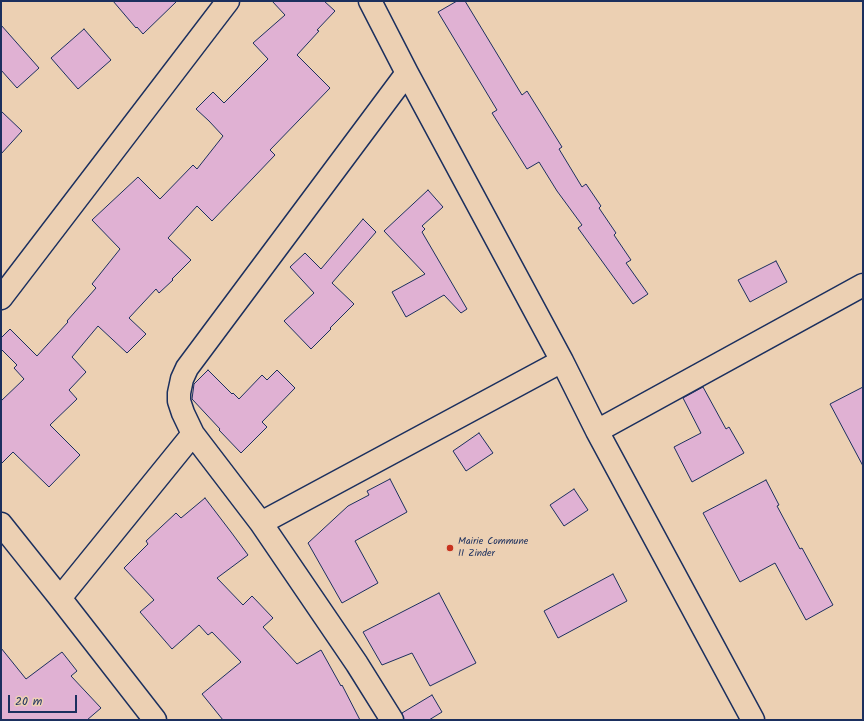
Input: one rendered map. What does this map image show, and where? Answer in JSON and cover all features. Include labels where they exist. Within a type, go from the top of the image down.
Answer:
[{"type":"street","points":[[1,298],[228,1]]},
{"type":"street","points":[[370,1],[407,73],[562,361],[597,431],[753,720]]},
{"type":"street","points":[[392,720],[357,664],[260,523],[193,434],[183,413],[179,401],[179,393],[187,368],[407,73]]},
{"type":"street","points":[[597,431],[863,285]]},
{"type":"street","points":[[260,523],[562,361]]},
{"type":"street","points":[[60,598],[193,434]]},
{"type":"street","points":[[1,524],[155,720]]},
{"type":"building","points":[[113,1],[177,1],[143,34]]},
{"type":"building","points":[[272,1],[324,1],[335,11],[317,30],[319,31],[297,55],[330,88],[270,150],[275,155],[212,221],[197,206],[168,238],[191,260],[159,293],[156,289],[129,318],[146,334],[127,353],[98,326],[72,357],[86,372],[69,390],[77,399],[50,425],[80,455],[49,487],[13,452],[1,464],[1,401],[24,379],[14,368],[17,365],[1,349],[1,338],[10,329],[37,356],[96,288],[92,284],[120,249],[92,220],[138,177],[160,199],[193,165],[197,169],[223,136],[196,109],[213,92],[224,103],[268,59],[253,43],[285,15]]},
{"type":"building","points":[[457,1],[465,1],[522,95],[527,91],[562,147],[559,149],[582,187],[586,184],[601,206],[599,208],[616,233],[614,235],[631,260],[626,263],[648,294],[633,304],[578,228],[582,225],[557,191],[539,162],[527,169],[492,113],[497,110],[438,12]]},
{"type":"building","points":[[1,25],[39,68],[17,88],[1,70]]},
{"type":"building","points":[[84,29],[111,60],[78,89],[51,58]]},
{"type":"building","points":[[1,111],[22,131],[1,154]]},
{"type":"building","points":[[428,190],[443,207],[422,226],[425,229],[422,232],[467,309],[461,313],[444,295],[406,317],[392,292],[425,274],[384,231]]},
{"type":"building","points":[[363,219],[376,232],[332,283],[354,304],[311,349],[284,321],[314,293],[290,267],[305,253],[321,269]]},
{"type":"building","points":[[776,261],[787,282],[750,302],[738,280]]},
{"type":"building","points":[[208,370],[239,399],[262,375],[267,380],[277,370],[295,388],[262,422],[267,427],[241,453],[192,399],[194,384]]},
{"type":"building","points":[[703,387],[726,429],[729,427],[744,453],[692,482],[674,447],[701,433],[683,398]]},
{"type":"building","points":[[863,387],[863,466],[830,404]]},
{"type":"building","points":[[479,433],[493,453],[466,471],[453,451]]},
{"type":"building","points":[[390,479],[407,512],[355,541],[378,583],[342,603],[308,543],[348,506],[369,495],[367,491]]},
{"type":"building","points":[[766,480],[779,505],[777,506],[800,549],[802,548],[833,605],[806,620],[775,563],[740,582],[703,513]]},
{"type":"building","points":[[574,489],[588,510],[564,526],[550,505]]},
{"type":"building","points":[[205,498],[248,555],[217,578],[243,605],[252,596],[273,618],[263,627],[297,664],[321,650],[341,686],[342,685],[360,720],[223,720],[202,694],[241,662],[212,632],[208,635],[199,625],[172,649],[140,612],[154,600],[124,568],[148,544],[146,541],[176,513],[181,518]]},
{"type":"building","points":[[613,574],[627,601],[558,638],[544,611]]},
{"type":"building","points":[[439,593],[476,663],[430,686],[412,653],[382,665],[363,632]]},
{"type":"building","points":[[1,648],[26,679],[62,652],[77,671],[71,676],[101,708],[87,720],[1,720]]},
{"type":"building","points":[[432,695],[442,712],[429,720],[404,720],[402,713]]},
{"type":"place","name":"Mairie Commune II Zinder","points":[[450,548]]}]
